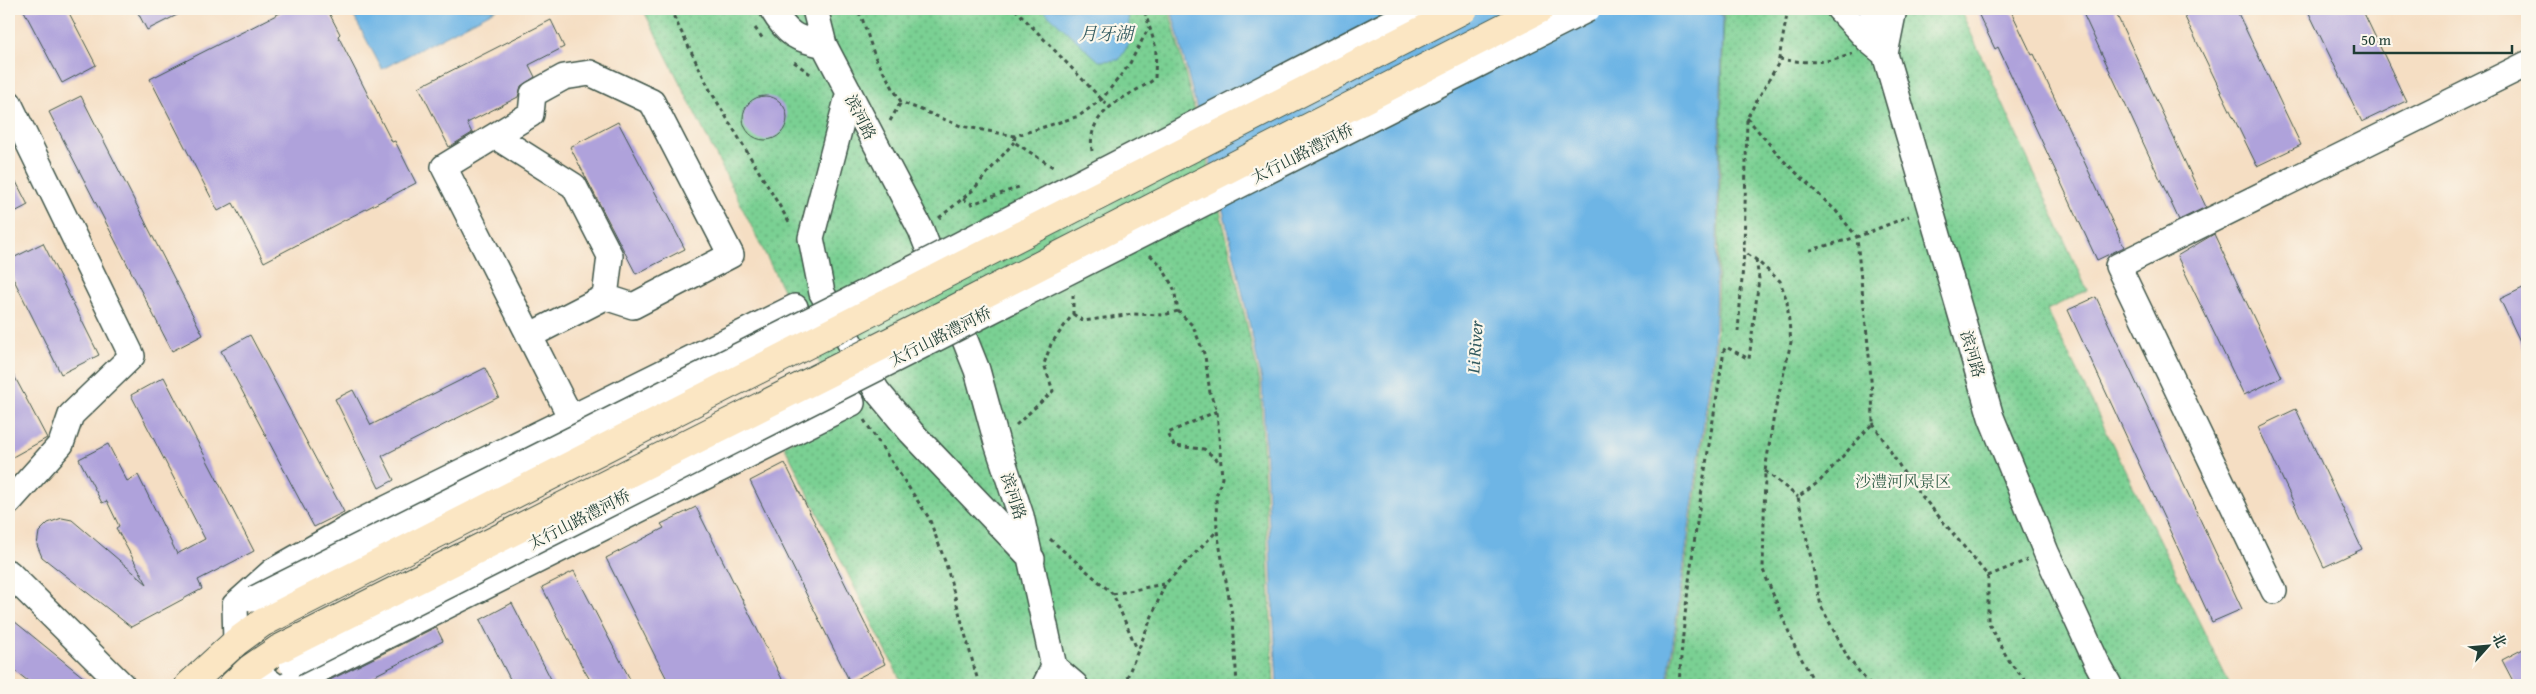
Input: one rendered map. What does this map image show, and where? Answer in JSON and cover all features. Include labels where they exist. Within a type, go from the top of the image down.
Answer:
[{"type":"main road","points":[[190,685],[236,642],[258,611],[936,267],[1464,9]]},
{"type":"main road","name":"太行山路澧河桥","points":[[242,677],[287,666],[956,318],[1540,9]]},
{"type":"main road","points":[[236,642],[242,677]]},
{"type":"street","points":[[772,9],[778,20],[796,38],[824,45]]},
{"type":"street","name":"滨河路","points":[[815,9],[824,45],[921,230],[936,267]]},
{"type":"street","points":[[936,267],[1417,9]]},
{"type":"street","name":"太行山路澧河桥","points":[[956,318],[1588,9]]},
{"type":"street","points":[[1839,9],[1877,48]]},
{"type":"street","points":[[1872,9],[1877,48]]},
{"type":"street","name":"滨河路","points":[[1894,9],[1877,48],[1930,207],[1992,417],[2046,552],[2109,685]]},
{"type":"street","points":[[2274,591],[2118,266],[2527,64]]},
{"type":"street","points":[[529,336],[605,296],[633,306],[731,255],[652,102],[590,73],[564,77],[533,94],[531,114],[444,167],[570,418]]},
{"type":"street","points":[[849,92],[811,238],[822,293],[877,391],[911,432],[1032,559]]},
{"type":"street","points":[[9,104],[132,356],[71,415],[61,444],[9,502]]},
{"type":"street","points":[[495,136],[574,186],[610,256],[605,296]]},
{"type":"street","points":[[236,642],[235,605],[273,571],[361,521],[795,307]]},
{"type":"street","name":"滨河路","points":[[956,318],[977,370],[997,443],[1021,516],[1032,559],[1050,676]]},
{"type":"street","points":[[287,666],[852,403]]},
{"type":"street","points":[[9,573],[122,685]]},
{"type":"street","points":[[1050,676],[1075,685]]},
{"type":"street","points":[[242,677],[274,685]]},
{"type":"path","points":[[670,9],[710,90],[789,224],[811,238]]},
{"type":"path","points":[[851,9],[861,15],[875,57],[901,102],[961,126],[1015,136],[1079,116],[1102,99],[1129,65],[1149,26]]},
{"type":"path","points":[[1015,9],[1109,107]]},
{"type":"path","points":[[1096,159],[1092,151],[1090,135],[1096,121],[1109,107],[1155,79],[1156,48],[1144,9]]},
{"type":"path","points":[[1738,332],[1744,252],[1747,118],[1779,59],[1788,9]]},
{"type":"path","points":[[1779,59],[1806,64],[1839,59],[1856,52],[1877,48]]},
{"type":"path","points":[[1747,118],[1783,160],[1836,211],[1857,238],[1863,309],[1872,376],[1873,423],[1907,478],[1988,576],[1988,622],[2010,663],[2030,685]]},
{"type":"path","points":[[921,230],[947,213],[973,190],[1014,142]]},
{"type":"path","points":[[1807,251],[1857,238],[1930,207]]},
{"type":"path","points":[[1744,252],[1756,259],[1780,281],[1787,301],[1791,342],[1774,415],[1765,471],[1763,570],[1795,647],[1816,685]]},
{"type":"path","points":[[1148,253],[1161,265],[1174,288],[1178,310],[1193,326],[1205,356],[1210,393],[1217,411],[1222,478],[1216,497],[1216,531],[1233,620],[1237,685]]},
{"type":"path","points":[[1678,685],[1681,643],[1693,550],[1724,350],[1726,347],[1749,359],[1759,279],[1756,259]]},
{"type":"path","points":[[997,443],[1053,391],[1044,364],[1050,344],[1073,314],[1073,289]]},
{"type":"path","points":[[1073,314],[1083,321],[1133,314],[1164,315],[1178,310]]},
{"type":"path","points":[[852,403],[929,518],[946,564],[979,685]]},
{"type":"path","points":[[1217,411],[1168,433],[1174,446],[1204,449],[1221,463]]},
{"type":"path","points":[[1798,497],[1820,481],[1873,423]]},
{"type":"path","points":[[1765,471],[1798,497],[1821,606],[1848,658],[1870,685]]},
{"type":"path","points":[[1021,516],[1113,594],[1137,650]]},
{"type":"path","points":[[1124,685],[1165,584],[1216,531]]},
{"type":"path","points":[[1988,576],[2046,552]]},
{"type":"path","points":[[1113,594],[1165,584]]},
{"type":"green space","points":[[643,9],[1169,9],[1228,243],[1260,382],[1274,685],[903,685],[784,445],[845,414]]},
{"type":"green space","name":"沙澧河风景区","points":[[1713,9],[1960,9],[2087,290],[2047,310],[2230,685],[1670,685],[1716,350],[1724,15]]},
{"type":"water","points":[[350,9],[497,9],[382,69]]},
{"type":"water","name":"月牙湖","points":[[1042,9],[1128,9],[1130,42],[1119,60],[1099,61]]},
{"type":"water","name":"Li River","points":[[1171,9],[1711,9],[1723,16],[1714,350],[1667,685],[1277,685],[1262,381],[1231,242]]},
{"type":"building","points":[[23,9],[67,9],[96,65],[62,83]]},
{"type":"building","points":[[136,9],[189,9],[147,30]]},
{"type":"building","points":[[288,9],[327,9],[340,34],[338,36],[392,142],[395,141],[416,183],[264,262],[233,203],[218,211],[150,79]]},
{"type":"building","points":[[1976,9],[2010,9],[2032,55],[2034,54],[2124,247],[2097,260],[1998,47],[1995,49]]},
{"type":"building","points":[[2081,9],[2114,9],[2206,207],[2179,220]]},
{"type":"building","points":[[2181,9],[2236,9],[2301,145],[2257,166]]},
{"type":"building","points":[[2307,9],[2362,9],[2406,101],[2362,122]]},
{"type":"building","points":[[551,20],[564,47],[529,65],[535,77],[521,86],[518,97],[467,123],[472,133],[449,147],[419,87]]},
{"type":"building","points":[[81,96],[203,335],[172,351],[49,112]]},
{"type":"building","points":[[769,96],[781,102],[786,109],[786,127],[781,134],[774,139],[761,140],[753,137],[746,130],[743,114],[746,106],[753,99]]},
{"type":"building","points":[[618,122],[685,249],[636,274],[570,147]]},
{"type":"building","points":[[9,168],[28,205],[9,215]]},
{"type":"building","points":[[2214,234],[2282,377],[2244,395],[2177,256]]},
{"type":"building","points":[[43,243],[99,355],[61,374],[9,270],[9,260]]},
{"type":"building","points":[[2527,286],[2527,356],[2500,299]]},
{"type":"building","points":[[2096,297],[2242,609],[2212,622],[2068,310]]},
{"type":"building","points":[[250,335],[344,512],[314,527],[221,351]]},
{"type":"building","points":[[9,366],[47,438],[9,459]]},
{"type":"building","points":[[485,368],[499,397],[382,456],[394,480],[379,488],[335,399],[353,390],[371,425]]},
{"type":"building","points":[[164,377],[254,551],[198,580],[202,589],[131,627],[42,557],[37,545],[39,532],[48,523],[62,518],[72,520],[147,584],[116,528],[119,526],[107,501],[102,503],[79,459],[108,444],[127,481],[138,475],[177,554],[205,539],[131,395]]},
{"type":"building","points":[[2296,409],[2362,549],[2324,567],[2258,427]]},
{"type":"building","points":[[785,463],[885,664],[850,682],[750,481]]},
{"type":"building","points":[[696,507],[785,685],[670,685],[606,558],[664,528],[661,524]]},
{"type":"building","points":[[574,571],[633,685],[593,685],[583,668],[542,587]]},
{"type":"building","points":[[512,603],[554,685],[513,685],[480,620]]},
{"type":"building","points":[[9,617],[93,685],[33,685],[9,666]]},
{"type":"building","points":[[436,627],[443,641],[356,685],[320,685]]},
{"type":"building","points":[[2527,647],[2527,685],[2515,685],[2502,660]]}]
